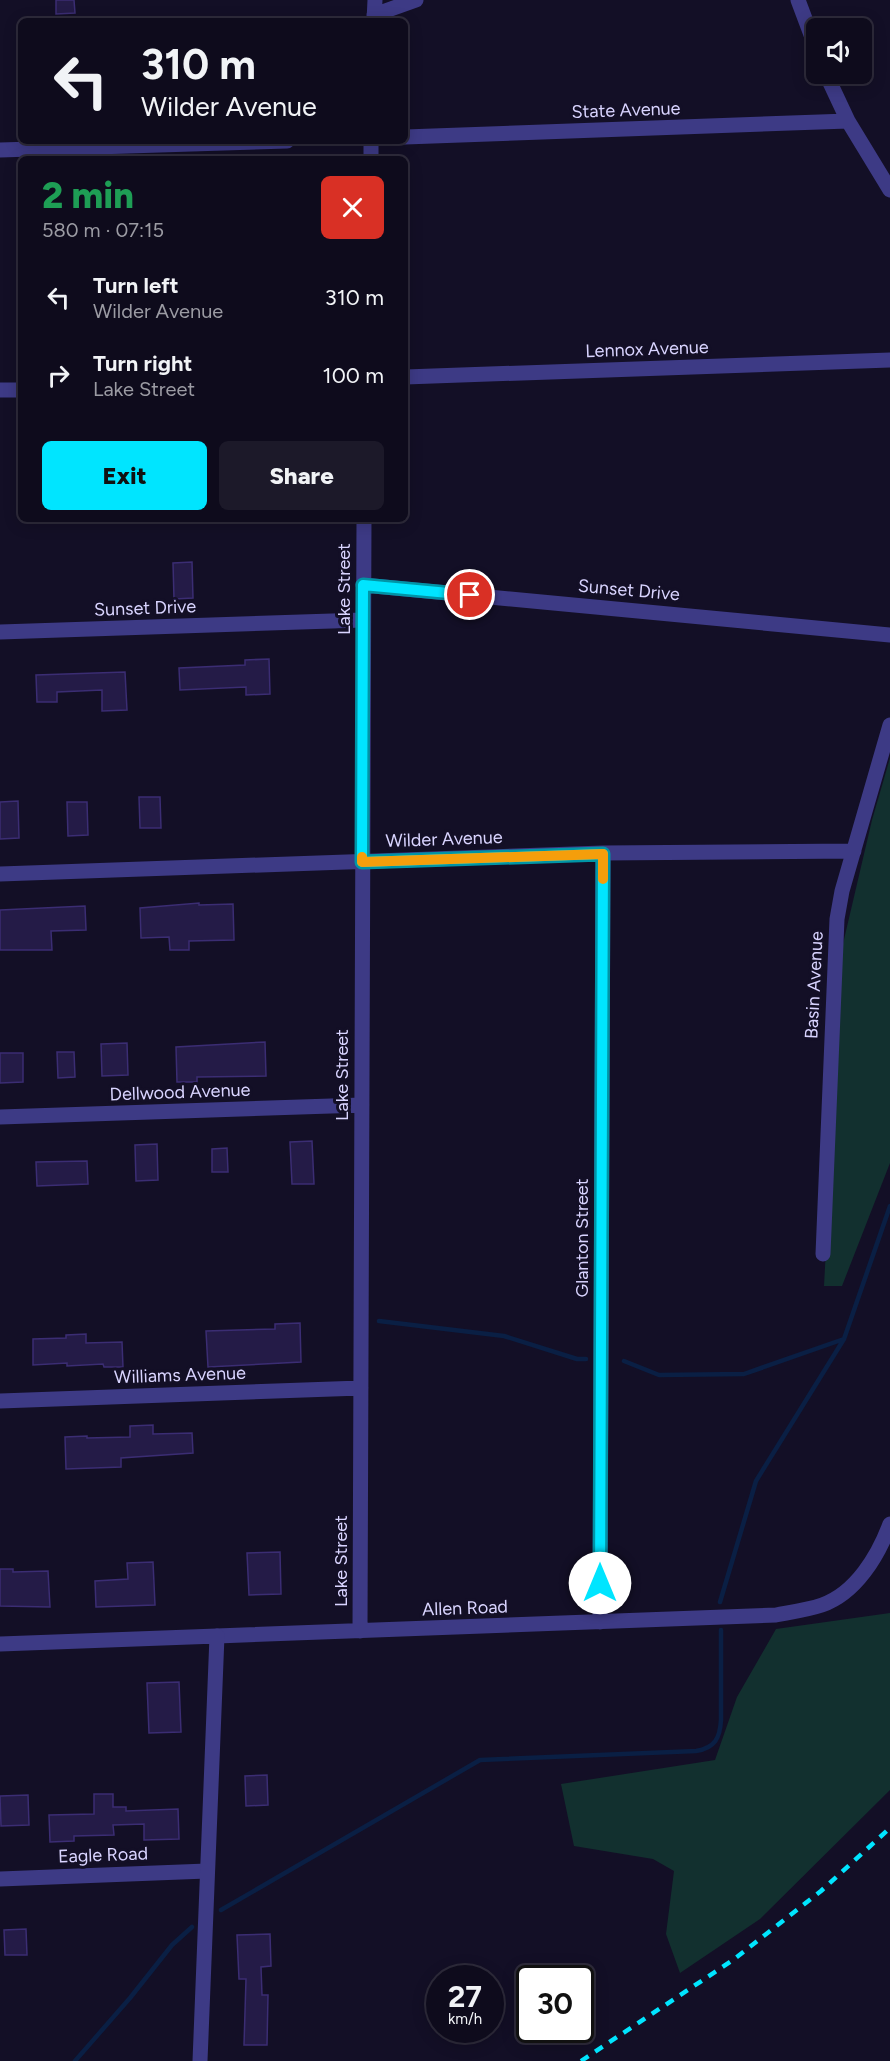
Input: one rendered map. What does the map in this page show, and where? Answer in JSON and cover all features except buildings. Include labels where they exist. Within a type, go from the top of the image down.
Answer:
[{"type":"street","points":[[374,12],[416,0]]},
{"type":"street","points":[[798,0],[806,21]]},
{"type":"street","points":[[831,84],[848,121],[890,190]]},
{"type":"street","name":"State Avenue","points":[[408,137],[848,121]]},
{"type":"street","points":[[0,150],[191,144]]},
{"type":"street","name":"Lennox Avenue","points":[[408,377],[890,360]]},
{"type":"street","points":[[0,390],[18,390]]},
{"type":"street","name":"Lake Street","points":[[360,1631],[364,522]]},
{"type":"street","name":"Sunset Drive","points":[[363,585],[890,635]]},
{"type":"street","name":"Sunset Drive","points":[[0,632],[363,620]]},
{"type":"street","name":"Basin Avenue","points":[[823,1254],[834,949],[842,891],[890,725]]},
{"type":"street","name":"Wilder Avenue","points":[[0,874],[603,854],[854,851]]},
{"type":"street","name":"Glanton Street","points":[[600,1622],[603,854]]},
{"type":"street","name":"Dellwood Avenue","points":[[0,1117],[362,1105]]},
{"type":"street","name":"Williams Avenue","points":[[0,1401],[361,1388]]},
{"type":"street","name":"Allen Road","points":[[0,1644],[776,1615],[824,1604],[843,1594],[871,1563],[890,1524]]},
{"type":"street","points":[[200,2061],[217,1636]]},
{"type":"street","name":"Eagle Road","points":[[0,1879],[207,1871]]},
{"type":"green space","points":[[890,758],[890,1163],[842,1286],[824,1286],[842,948],[872,820]]},
{"type":"green space","points":[[890,1613],[890,1790],[760,1919],[680,1973],[666,1934],[674,1871],[653,1859],[574,1846],[561,1784],[715,1760],[737,1697],[776,1629]]},
{"type":"waterway","points":[[720,1602],[756,1481],[844,1339],[890,1206]]},
{"type":"waterway","points":[[379,1321],[504,1336],[577,1359],[586,1359]]},
{"type":"waterway","points":[[624,1361],[659,1375],[744,1374],[844,1339]]},
{"type":"waterway","points":[[221,1910],[480,1760],[696,1751],[712,1745],[718,1737],[721,1720],[721,1630]]},
{"type":"waterway","points":[[75,2061],[172,1945],[192,1927]]},
{"type":"railway","points":[[581,2061],[733,1960],[821,1891],[890,1828]]},
{"type":"slow traffic","points":[[362,857],[362,862],[603,854],[603,879]]},
{"type":"route","points":[[470,595],[363,585],[362,862],[603,854],[600,1583]]}]
